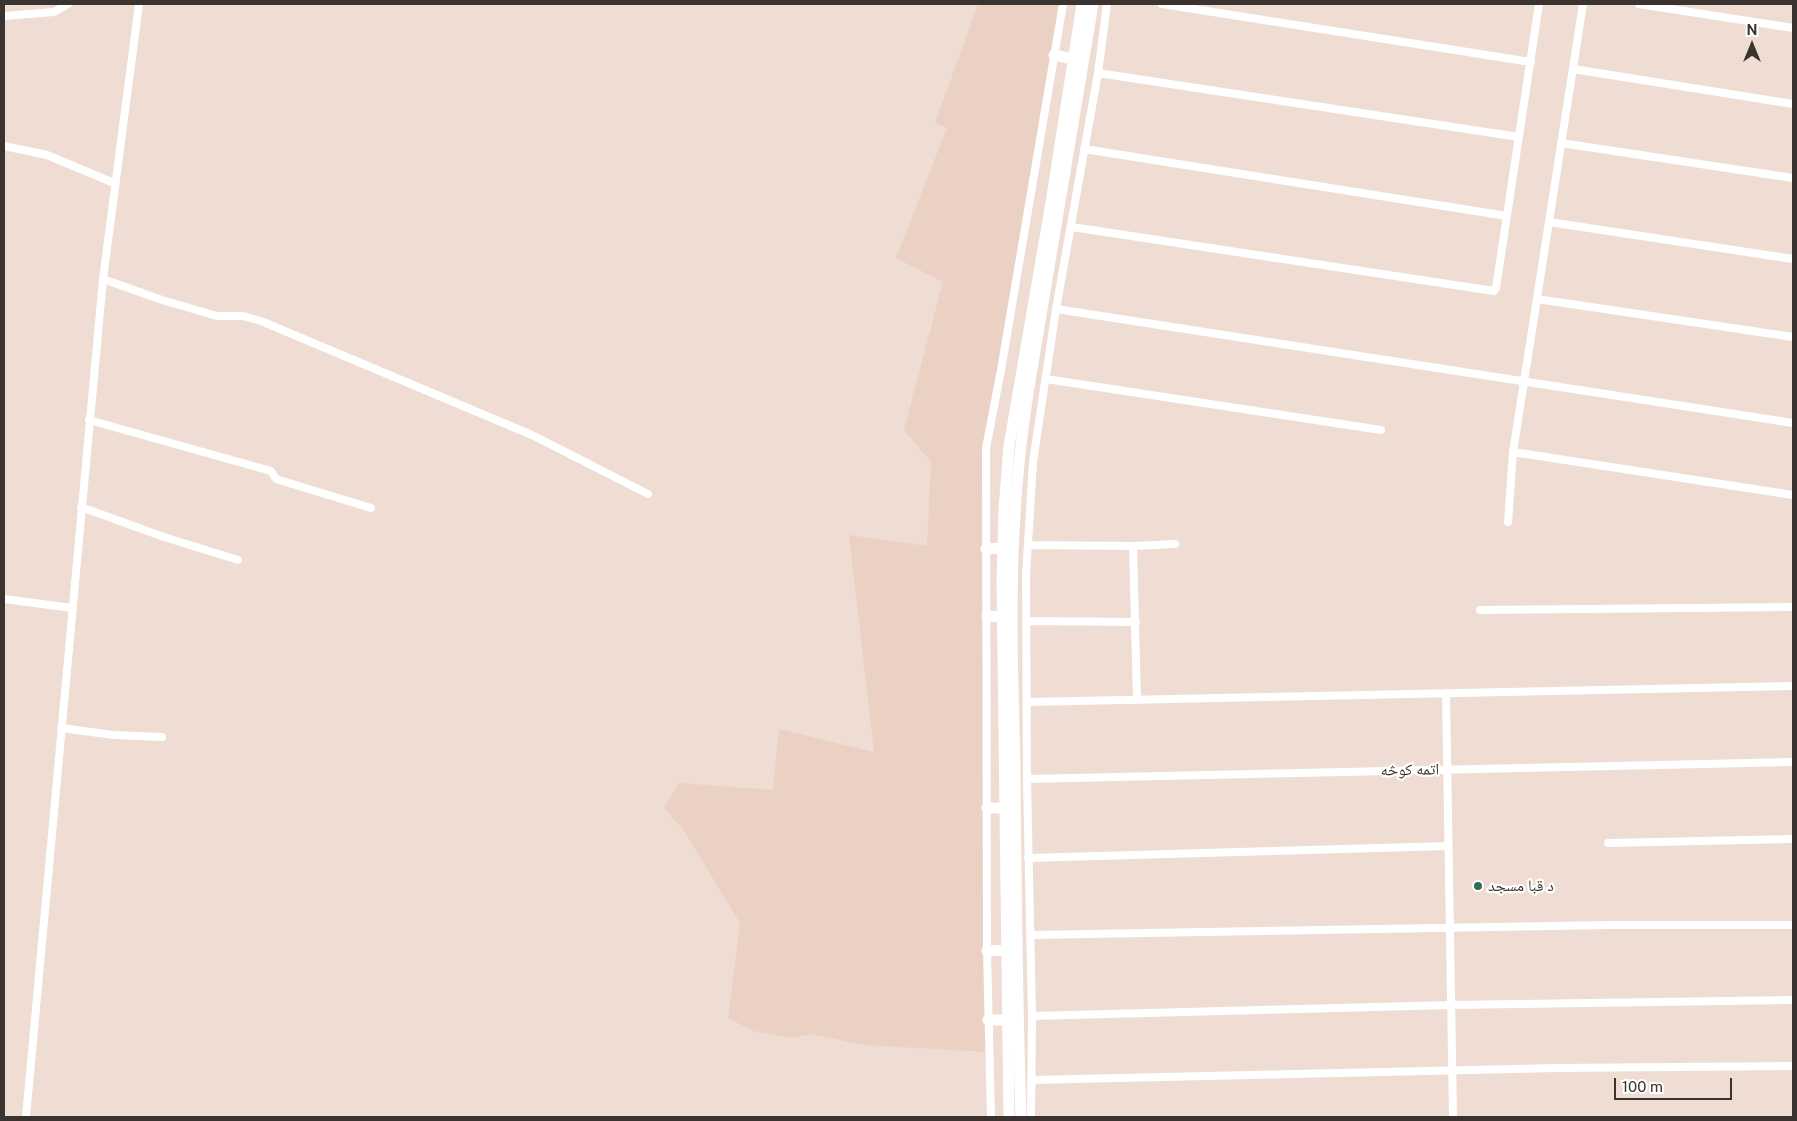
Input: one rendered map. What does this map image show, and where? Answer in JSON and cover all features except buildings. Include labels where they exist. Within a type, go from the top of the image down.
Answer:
[{"type":"highway","points":[[1009,1117],[1002,617],[1004,510],[1010,440],[1082,4]]},
{"type":"highway","points":[[1021,1117],[1014,699],[1014,533],[1021,441],[1028,393],[1093,4]]},
{"type":"highway","points":[[1054,56],[1073,59]]},
{"type":"highway","points":[[986,549],[1003,548]]},
{"type":"highway","points":[[986,616],[1002,617]]},
{"type":"highway","points":[[987,808],[1006,808]]},
{"type":"highway","points":[[987,951],[1007,950]]},
{"type":"highway","points":[[988,1020],[1008,1020]]},
{"type":"street","points":[[4,16],[54,12],[68,4]]},
{"type":"street","points":[[26,1117],[103,279],[114,182],[139,4]]},
{"type":"street","points":[[992,1117],[987,951],[986,448],[1002,370],[1063,4]]},
{"type":"street","points":[[1031,1117],[1032,1016],[1028,858],[1026,575],[1033,462],[1056,309],[1098,73],[1107,4]]},
{"type":"street","points":[[1162,4],[1531,62]]},
{"type":"street","points":[[1072,227],[1490,292],[1494,291],[1496,288],[1540,4]]},
{"type":"street","points":[[1508,522],[1514,452],[1583,4]]},
{"type":"street","points":[[1639,4],[1793,28]]},
{"type":"street","points":[[1573,69],[1793,104]]},
{"type":"street","points":[[1098,73],[1519,137]]},
{"type":"street","points":[[1561,143],[1793,178]]},
{"type":"street","points":[[4,146],[47,155],[114,182]]},
{"type":"street","points":[[1084,150],[1507,216]]},
{"type":"street","points":[[1550,222],[1793,259]]},
{"type":"street","points":[[103,279],[162,300],[217,316],[243,316],[261,321],[532,435],[648,494]]},
{"type":"street","points":[[1537,299],[1793,337]]},
{"type":"street","points":[[1056,309],[1793,423]]},
{"type":"street","points":[[1046,379],[1381,430]]},
{"type":"street","points":[[89,420],[271,471],[276,479],[371,508]]},
{"type":"street","points":[[1514,452],[1793,495]]},
{"type":"street","points":[[81,507],[164,538],[238,560]]},
{"type":"street","points":[[1028,545],[1133,546],[1175,544]]},
{"type":"street","points":[[1133,546],[1138,700]]},
{"type":"street","points":[[4,599],[72,608]]},
{"type":"street","points":[[1480,610],[1793,607]]},
{"type":"street","points":[[1027,621],[1136,622]]},
{"type":"street","points":[[1028,702],[1793,686]]},
{"type":"street","points":[[1446,693],[1453,1117]]},
{"type":"street","points":[[61,728],[114,735],[162,737]]},
{"type":"street","name":"اتمه کوڅه","points":[[1027,778],[1793,762]]},
{"type":"street","points":[[1608,844],[1793,839]]},
{"type":"street","points":[[1028,858],[1448,846]]},
{"type":"street","points":[[1030,935],[1618,925],[1793,924]]},
{"type":"street","points":[[1032,1016],[1451,1005],[1793,1000]]},
{"type":"street","points":[[1031,1080],[1452,1070],[1793,1066]]},
{"type":"shaded area","points":[[978,4],[1063,4],[986,448],[989,1052],[863,1045],[811,1034],[791,1038],[753,1031],[728,1018],[740,923],[685,832],[664,808],[679,783],[773,790],[779,729],[874,752],[849,535],[927,546],[931,462],[904,430],[943,282],[896,258],[947,128],[935,123]]},
{"type":"place","name":"د قبا مسجد","points":[[1478,886]]}]
